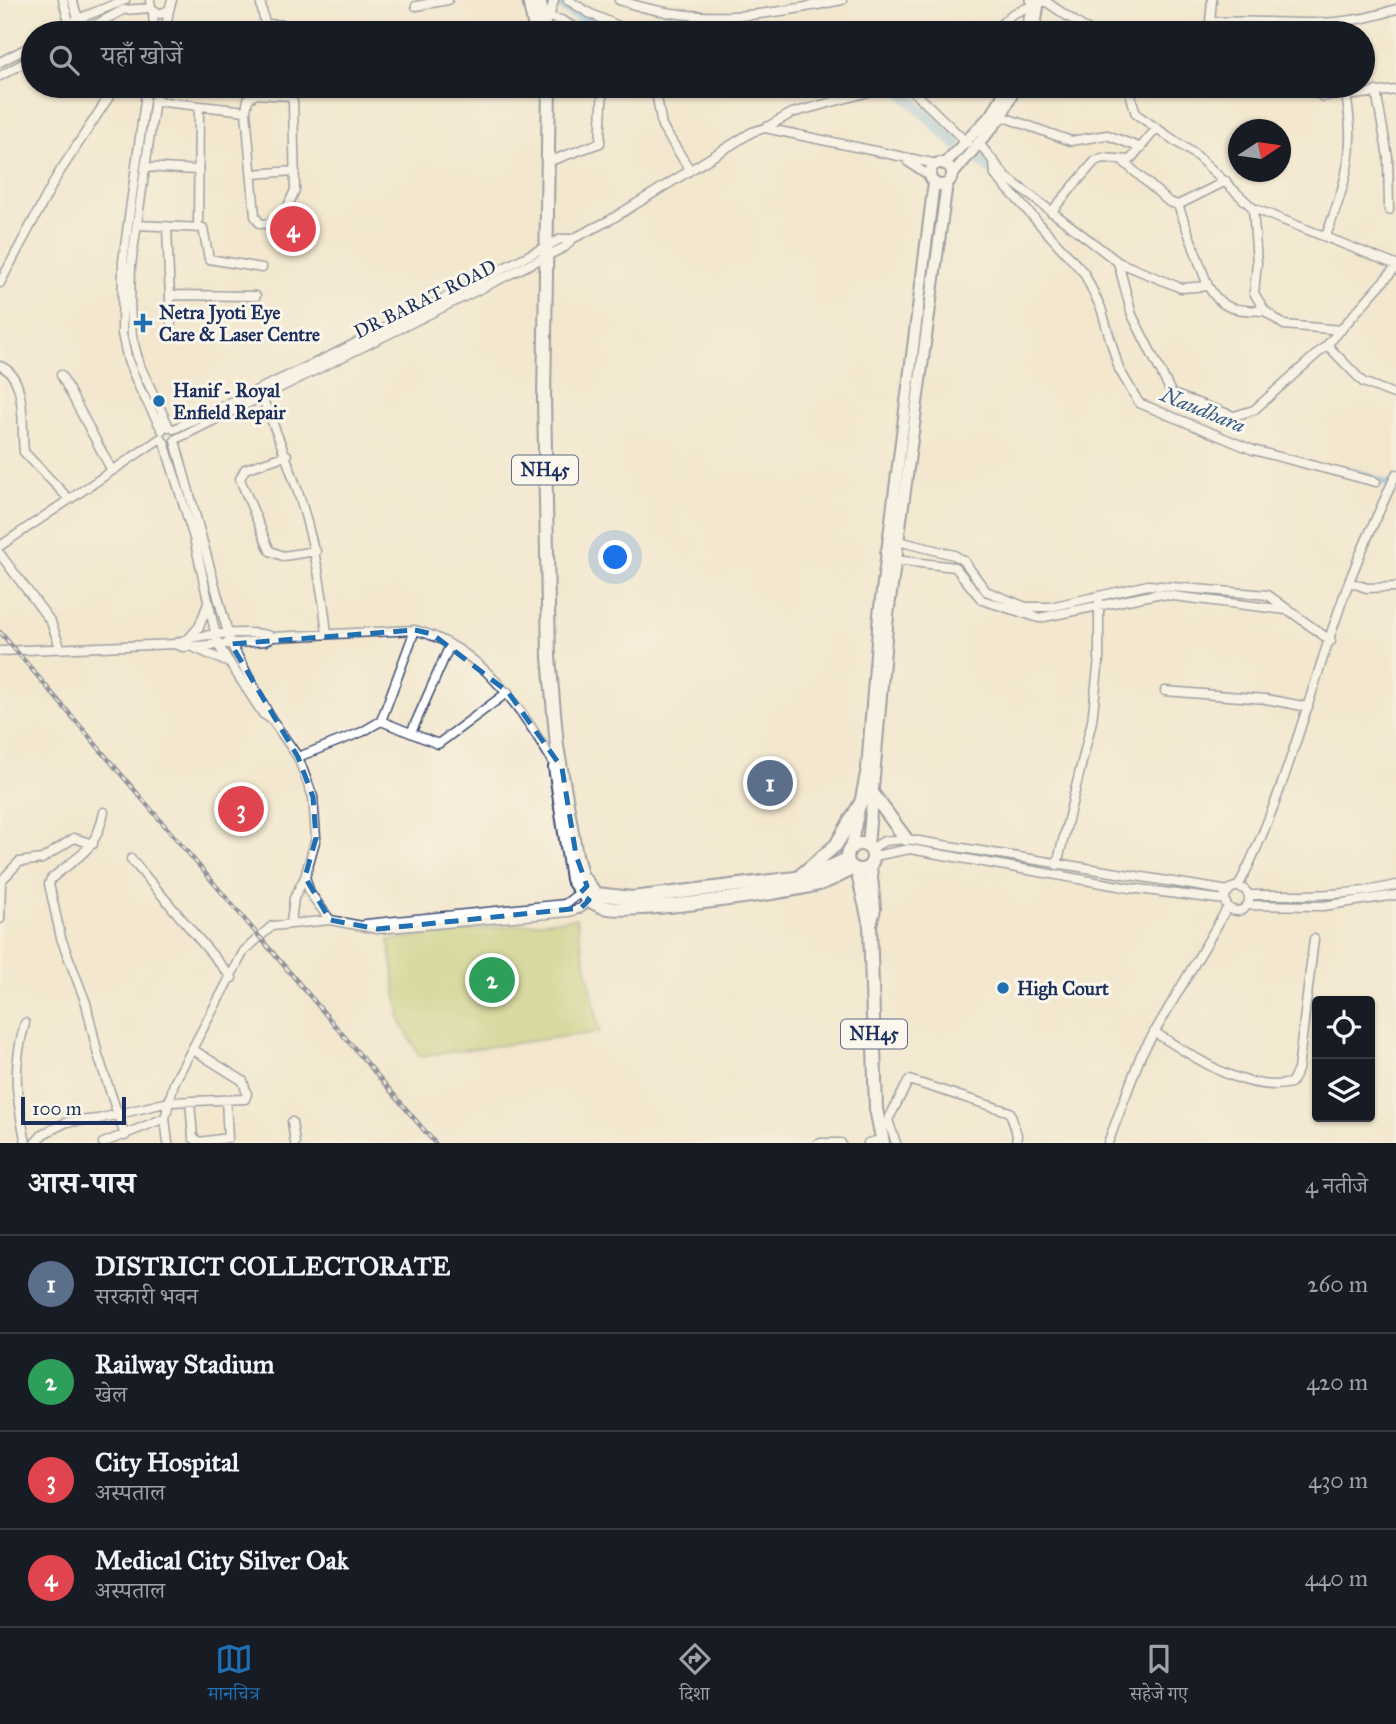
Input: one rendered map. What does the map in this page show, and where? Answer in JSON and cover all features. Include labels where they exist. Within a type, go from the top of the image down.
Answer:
[{"type":"highway","points":[[529,0],[542,16]]},
{"type":"highway","points":[[539,0],[543,21]]},
{"type":"highway","points":[[540,21],[542,16]]},
{"type":"highway","name":"NH45","points":[[541,98],[544,182],[547,193]]},
{"type":"highway","name":"NH45","points":[[549,98],[550,161],[545,252],[549,643],[558,766],[576,855],[588,893]]},
{"type":"highway","points":[[796,878],[824,858],[836,845],[868,796],[906,839]]},
{"type":"highway","points":[[588,893],[612,909],[641,908],[817,884],[852,861],[861,844],[871,854],[852,861],[820,872],[796,878],[632,898],[588,893]]},
{"type":"highway","name":"NH45","points":[[870,925],[874,909],[871,854]]},
{"type":"highway","name":"NH45","points":[[852,861],[870,925],[876,1108],[882,1142]]},
{"type":"main road","points":[[1031,21],[1039,1]]},
{"type":"main road","points":[[1036,21],[1039,1]]},
{"type":"main road","points":[[997,115],[1004,98]]},
{"type":"main road","points":[[894,552],[949,179],[973,142],[1008,98]]},
{"type":"main road","points":[[852,861],[868,796],[932,179],[940,164],[973,142]]},
{"type":"main road","points":[[940,164],[949,179]]},
{"type":"main road","points":[[932,179],[949,179]]},
{"type":"main road","points":[[868,796],[871,854]]},
{"type":"street","points":[[63,0],[68,21]]},
{"type":"street","points":[[72,0],[78,19],[125,0]]},
{"type":"street","points":[[260,0],[264,21]]},
{"type":"street","points":[[416,6],[448,0]]},
{"type":"street","points":[[554,0],[542,16],[555,21]]},
{"type":"street","points":[[568,0],[610,21]]},
{"type":"street","points":[[619,0],[663,12],[719,18],[784,11],[842,0]]},
{"type":"street","points":[[1210,21],[1212,0]]},
{"type":"street","points":[[1005,21],[1012,14],[1039,1],[1072,21]]},
{"type":"street","points":[[103,21],[123,10],[152,6],[160,14],[172,4]]},
{"type":"street","points":[[1364,21],[1396,9]]},
{"type":"street","points":[[1224,21],[1262,21]]},
{"type":"street","points":[[0,62],[21,51]]},
{"type":"street","points":[[0,76],[21,65]]},
{"type":"street","points":[[1389,210],[1388,157],[1376,91],[1396,90]]},
{"type":"street","points":[[0,283],[57,176],[108,98]]},
{"type":"street","points":[[146,98],[123,261],[122,334],[132,370],[166,433],[175,440],[230,639],[272,720],[298,757],[313,797],[316,838],[305,877],[294,898],[291,922]]},
{"type":"street","points":[[155,98],[131,265],[132,337],[140,366],[166,433],[217,640],[227,662],[263,714],[272,720]]},
{"type":"street","points":[[249,98],[246,111],[255,216],[260,223],[267,224],[283,217],[291,204],[295,171],[291,98]]},
{"type":"street","points":[[550,161],[600,143],[602,98]]},
{"type":"street","points":[[657,98],[662,126],[690,170]]},
{"type":"street","name":"DR BARAT ROAD","points":[[175,440],[545,252],[561,239],[572,239],[752,132],[792,113],[847,98]]},
{"type":"street","points":[[922,98],[973,142],[1006,177],[1118,262],[1181,288],[1208,286]]},
{"type":"street","points":[[1118,262],[1132,315],[1167,385],[1178,398],[1234,416],[1244,415],[1263,403],[1327,345],[1396,266],[1254,208],[1197,156],[1136,114],[1131,98]]},
{"type":"street","points":[[1326,236],[1348,169],[1352,146],[1346,98]]},
{"type":"street","points":[[154,101],[246,111]]},
{"type":"street","points":[[198,227],[199,106]]},
{"type":"street","points":[[997,115],[1071,141],[1108,135],[1141,148]]},
{"type":"street","points":[[765,128],[906,160],[940,164]]},
{"type":"street","points":[[1124,162],[1141,148],[1156,129]]},
{"type":"street","points":[[1051,212],[1095,161],[1102,158],[1124,162],[1169,202],[1178,205],[1226,181]]},
{"type":"street","points":[[906,160],[932,179]]},
{"type":"street","points":[[994,162],[995,175],[1084,273],[1101,308],[1118,369],[1139,403],[1253,450],[1376,482]]},
{"type":"street","points":[[145,167],[197,170]]},
{"type":"street","points":[[252,174],[295,171]]},
{"type":"street","points":[[1178,205],[1217,303],[1237,310],[1265,312]]},
{"type":"street","points":[[1254,208],[1257,263],[1254,293],[1265,312],[1284,325],[1341,330]]},
{"type":"street","points":[[137,225],[198,227],[205,230],[209,259],[262,268]]},
{"type":"street","points":[[167,227],[171,323]]},
{"type":"street","name":"DR BARAT ROAD","points":[[0,546],[166,433],[545,252]]},
{"type":"street","points":[[170,295],[256,296]]},
{"type":"street","points":[[1327,345],[1363,382],[1396,395]]},
{"type":"street","points":[[0,366],[15,378],[21,408],[24,452],[69,499]]},
{"type":"street","points":[[61,375],[111,470]]},
{"type":"street","points":[[261,396],[286,455],[316,551],[327,634]]},
{"type":"street","points":[[286,455],[245,468],[240,479],[270,551],[275,556],[316,551]]},
{"type":"street","points":[[871,854],[884,841],[906,839],[1229,891],[1238,887],[1255,854],[1349,583],[1396,474]]},
{"type":"street","points":[[894,552],[954,555],[964,561],[986,592],[1026,607],[1050,607],[1098,594],[1165,585],[1268,595],[1277,598],[1286,610],[1331,641]]},
{"type":"street","points":[[894,552],[955,567],[982,600],[1031,617],[1048,617],[1157,594],[1286,610]]},
{"type":"street","points":[[0,554],[51,622],[60,647]]},
{"type":"street","points":[[1349,583],[1367,588],[1396,587]]},
{"type":"street","points":[[1057,864],[1092,721],[1099,659],[1098,594]]},
{"type":"street","points":[[190,643],[208,602]]},
{"type":"street","points":[[298,757],[362,732],[381,721],[415,630]]},
{"type":"street","points":[[0,651],[190,643],[264,633],[273,637],[415,630],[432,634],[481,666],[508,692],[558,766]]},
{"type":"street","points":[[190,643],[227,662]]},
{"type":"street","points":[[411,733],[450,645]]},
{"type":"street","points":[[1165,691],[1266,699],[1308,707]]},
{"type":"street","points":[[381,721],[438,744],[508,692]]},
{"type":"street","points":[[104,812],[93,844],[51,879],[49,884],[61,938],[86,1003],[98,1055],[125,1136]]},
{"type":"street","points":[[0,919],[1,881],[19,862],[42,859],[74,838],[93,844]]},
{"type":"street","points":[[871,854],[910,849],[1227,904],[1237,912],[1248,905],[1333,905],[1396,895]]},
{"type":"street","points":[[131,859],[232,978]]},
{"type":"street","points":[[305,877],[310,893],[330,920]]},
{"type":"street","points":[[1238,887],[1249,895],[1331,895],[1396,885]]},
{"type":"street","points":[[1108,1143],[1141,1055],[1227,904],[1229,891]]},
{"type":"street","points":[[168,1143],[166,1118],[174,1083],[244,951],[272,926],[330,920],[366,924],[379,929],[516,918],[569,912],[580,908],[588,893]]},
{"type":"street","points":[[1248,905],[1249,895]]},
{"type":"street","points":[[1154,1032],[1204,1062],[1244,1079],[1265,1085],[1291,1083],[1298,1070],[1314,939]]},
{"type":"street","points":[[25,1023],[16,1054],[15,1090],[26,1143]]},
{"type":"street","points":[[35,1143],[43,1134],[67,1122],[119,1115],[169,1102],[244,1098],[246,1086],[192,1049]]},
{"type":"street","points":[[895,1143],[888,1120],[909,1080],[1010,1112],[1017,1135],[1016,1143]]},
{"type":"street","points":[[190,1101],[193,1138],[199,1142],[228,1138],[226,1100]]},
{"type":"street","points":[[103,1143],[166,1118]]},
{"type":"street","points":[[292,1122],[295,1143]]},
{"type":"street","points":[[867,1143],[882,1142]]},
{"type":"street","points":[[818,1143],[841,1143]]},
{"type":"highlighted area","points":[[415,630],[432,634],[508,692],[562,768],[576,855],[587,886],[580,893],[589,900],[581,908],[378,929],[330,920],[305,877],[316,838],[313,797],[298,757],[231,644]]},
{"type":"green space","points":[[576,918],[600,1032],[419,1056],[400,1020],[389,940]]},
{"type":"waterway","points":[[557,0],[572,12],[591,21]]},
{"type":"waterway","points":[[908,98],[956,144]]},
{"type":"waterway","points":[[978,159],[995,172]]},
{"type":"waterway","name":"Naudhara","points":[[1101,322],[1111,351]]},
{"type":"waterway","name":"Naudhara","points":[[1346,471],[1360,473],[1396,487]]},
{"type":"railway","points":[[0,632],[435,1143]]},
{"type":"place","name":"Medical City Silver Oak","points":[[293,229]]},
{"type":"place","name":"Netra Jyoti Eye Care & Laser Centre","points":[[143,323]]},
{"type":"place","name":"Hanif - Royal Enfield Repair","points":[[159,401]]},
{"type":"place","name":"DISTRICT COLLECTORATE","points":[[770,783]]},
{"type":"place","name":"City Hospital","points":[[241,809]]},
{"type":"place","name":"Railway Stadium","points":[[492,980]]},
{"type":"place","name":"High Court","points":[[1003,988]]}]
